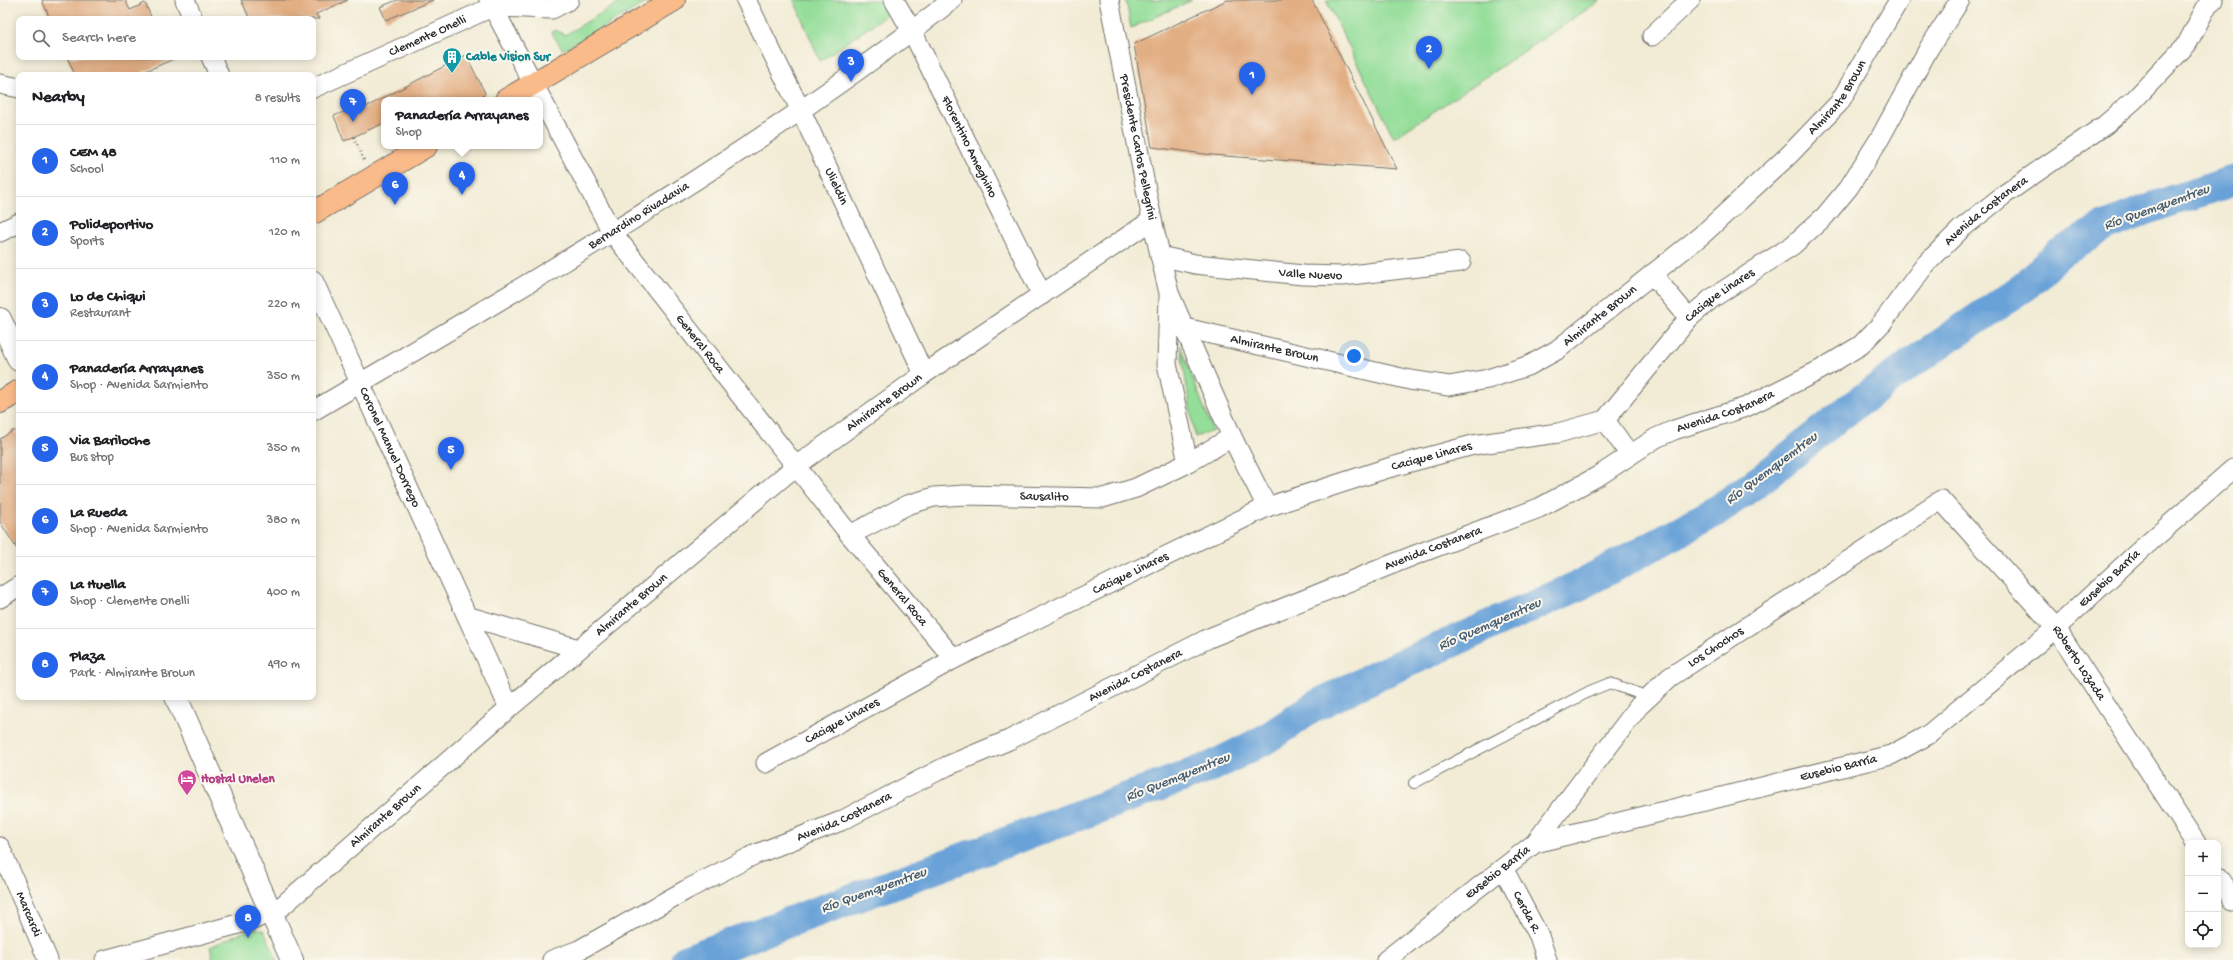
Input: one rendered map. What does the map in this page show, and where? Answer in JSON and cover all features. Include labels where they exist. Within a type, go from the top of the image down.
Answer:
[{"type":"highway","points":[[511,97],[674,0]]},
{"type":"highway","points":[[316,211],[421,149]]},
{"type":"highway","points":[[0,402],[16,393]]},
{"type":"street","points":[[185,0],[192,16]]},
{"type":"street","name":"Clemente Onelli","points":[[316,87],[490,3],[552,9],[569,0]]},
{"type":"street","name":"Ulieldin","points":[[746,0],[801,111],[924,374]]},
{"type":"street","name":"Florentino Ameghino","points":[[894,0],[912,31],[1042,295]]},
{"type":"street","name":"Bernardino Rivadavia","points":[[316,409],[612,232],[801,111],[912,31],[952,0]]},
{"type":"street","name":"Presidente Carlos Pellegrini","points":[[1109,0],[1152,220],[1169,293],[1232,437],[1267,506]]},
{"type":"street","points":[[1652,36],[1690,0]]},
{"type":"street","name":"Almirante Brown","points":[[1185,328],[1410,380],[1449,386],[1488,379],[1536,361],[1557,350],[1740,201],[1839,102],[1899,0]]},
{"type":"street","name":"Cacique Linares","points":[[766,763],[954,659],[1267,506],[1388,468],[1473,445],[1558,433],[1606,420],[1690,318],[1711,299],[1793,245],[1825,216],[1849,187],[1880,138],[1929,48],[1960,0]]},
{"type":"street","name":"Avenida Costanera","points":[[552,960],[579,950],[686,890],[754,855],[841,821],[947,766],[1009,740],[1209,638],[1415,555],[1539,508],[1600,475],[1656,438],[1674,430],[1746,406],[1820,370],[1861,345],[1882,323],[1925,265],[1961,229],[2005,194],[2105,125],[2134,100],[2187,44],[2208,1]]},
{"type":"street","name":"General Roca","points":[[490,3],[541,97]]},
{"type":"street","points":[[212,60],[218,72]]},
{"type":"street","points":[[0,84],[16,87]]},
{"type":"street","name":"General Roca","points":[[543,100],[612,232],[850,535],[954,659]]},
{"type":"street","name":"Almirante Brown","points":[[105,960],[254,920],[281,907],[509,708],[796,466],[924,374],[1152,220]]},
{"type":"street","points":[[0,232],[16,224]]},
{"type":"street","name":"Valle Nuevo","points":[[1160,256],[1195,264],[1303,275],[1342,276],[1461,262]]},
{"type":"street","points":[[1652,274],[1690,318]]},
{"type":"street","name":"Coronel Manuel Dorrego","points":[[316,287],[509,708]]},
{"type":"street","name":"Presidente Carlos Pellegrini","points":[[1169,293],[1167,364],[1188,463]]},
{"type":"street","points":[[0,319],[16,354]]},
{"type":"street","points":[[1606,420],[1630,455]]},
{"type":"street","name":"Sausalito","points":[[850,535],[907,505],[934,497],[965,495],[1103,498],[1136,488],[1188,463],[1232,437]]},
{"type":"street","name":"Eusebio Barría","points":[[1386,960],[1535,843],[1891,755],[1928,735],[2056,628],[2136,554],[2233,469]]},
{"type":"street","name":"Roberto Lozada","points":[[1941,500],[2056,628],[2194,840]]},
{"type":"street","name":"Los Chochos","points":[[1535,843],[1638,706],[1670,678],[1941,500]]},
{"type":"street","points":[[0,598],[16,588]]},
{"type":"street","points":[[467,616],[579,649]]},
{"type":"street","points":[[177,700],[292,960]]},
{"type":"street","name":"Marcardi","points":[[0,847],[48,960]]},
{"type":"street","name":"Cerda R.","points":[[1503,868],[1539,936],[1547,960]]},
{"type":"lane","points":[[1414,783],[1583,695],[1610,683],[1648,697]]},
{"type":"path","points":[[354,137],[371,178]]},
{"type":"green space","points":[[623,0],[651,0],[563,50],[551,32],[556,30],[565,35]]},
{"type":"green space","points":[[794,0],[884,0],[891,12],[820,61]]},
{"type":"green space","points":[[1126,0],[1192,0],[1131,28]]},
{"type":"green space","points":[[1326,0],[1601,0],[1394,138]]},
{"type":"green space","points":[[1180,345],[1213,431],[1195,437]]},
{"type":"green space","points":[[252,928],[264,930],[277,960],[213,960],[210,947]]},
{"type":"building","points":[[42,0],[125,0],[130,10],[145,3],[151,16],[49,16]]},
{"type":"building","points":[[241,0],[348,0],[316,14],[319,19],[316,19],[316,16],[249,16]]},
{"type":"building","points":[[397,0],[433,0],[386,20],[380,7]]},
{"type":"building","points":[[1227,0],[1312,0],[1397,169],[1212,155],[1152,147],[1134,44]]},
{"type":"building","name":"Cable Vision Sur","points":[[466,55],[485,93],[483,97],[385,97]]},
{"type":"building","points":[[68,60],[171,60],[144,72],[74,72]]},
{"type":"building","name":"Cable Vision Sur","points":[[381,99],[381,124],[344,141],[334,116],[362,104],[364,108]]},
{"type":"building","points":[[14,430],[16,433],[16,547],[0,522],[0,439]]},
{"type":"waterway","name":"Río Quemquemtreu","points":[[686,960],[1213,766],[1266,739],[1315,706],[1376,676],[1578,586],[1715,512],[1764,477],[1846,411],[1919,358],[2024,287],[2057,255],[2106,226],[2153,207],[2233,181]]},
{"type":"place","name":"Polideportivo","points":[[1429,69]]},
{"type":"place","name":"Cable Vision Sur","points":[[452,74]]},
{"type":"place","name":"Lo de Chiqui","points":[[851,82]]},
{"type":"place","name":"CEM 48","points":[[1252,95]]},
{"type":"place","name":"La Huella","points":[[353,122]]},
{"type":"place","name":"Panadería Arrayanes","points":[[462,195]]},
{"type":"place","name":"La Rueda","points":[[395,205]]},
{"type":"place","name":"Via Bariloche","points":[[451,470]]},
{"type":"place","name":"Hostal Unelen","points":[[187,796]]},
{"type":"place","name":"Plaza","points":[[248,938]]}]
